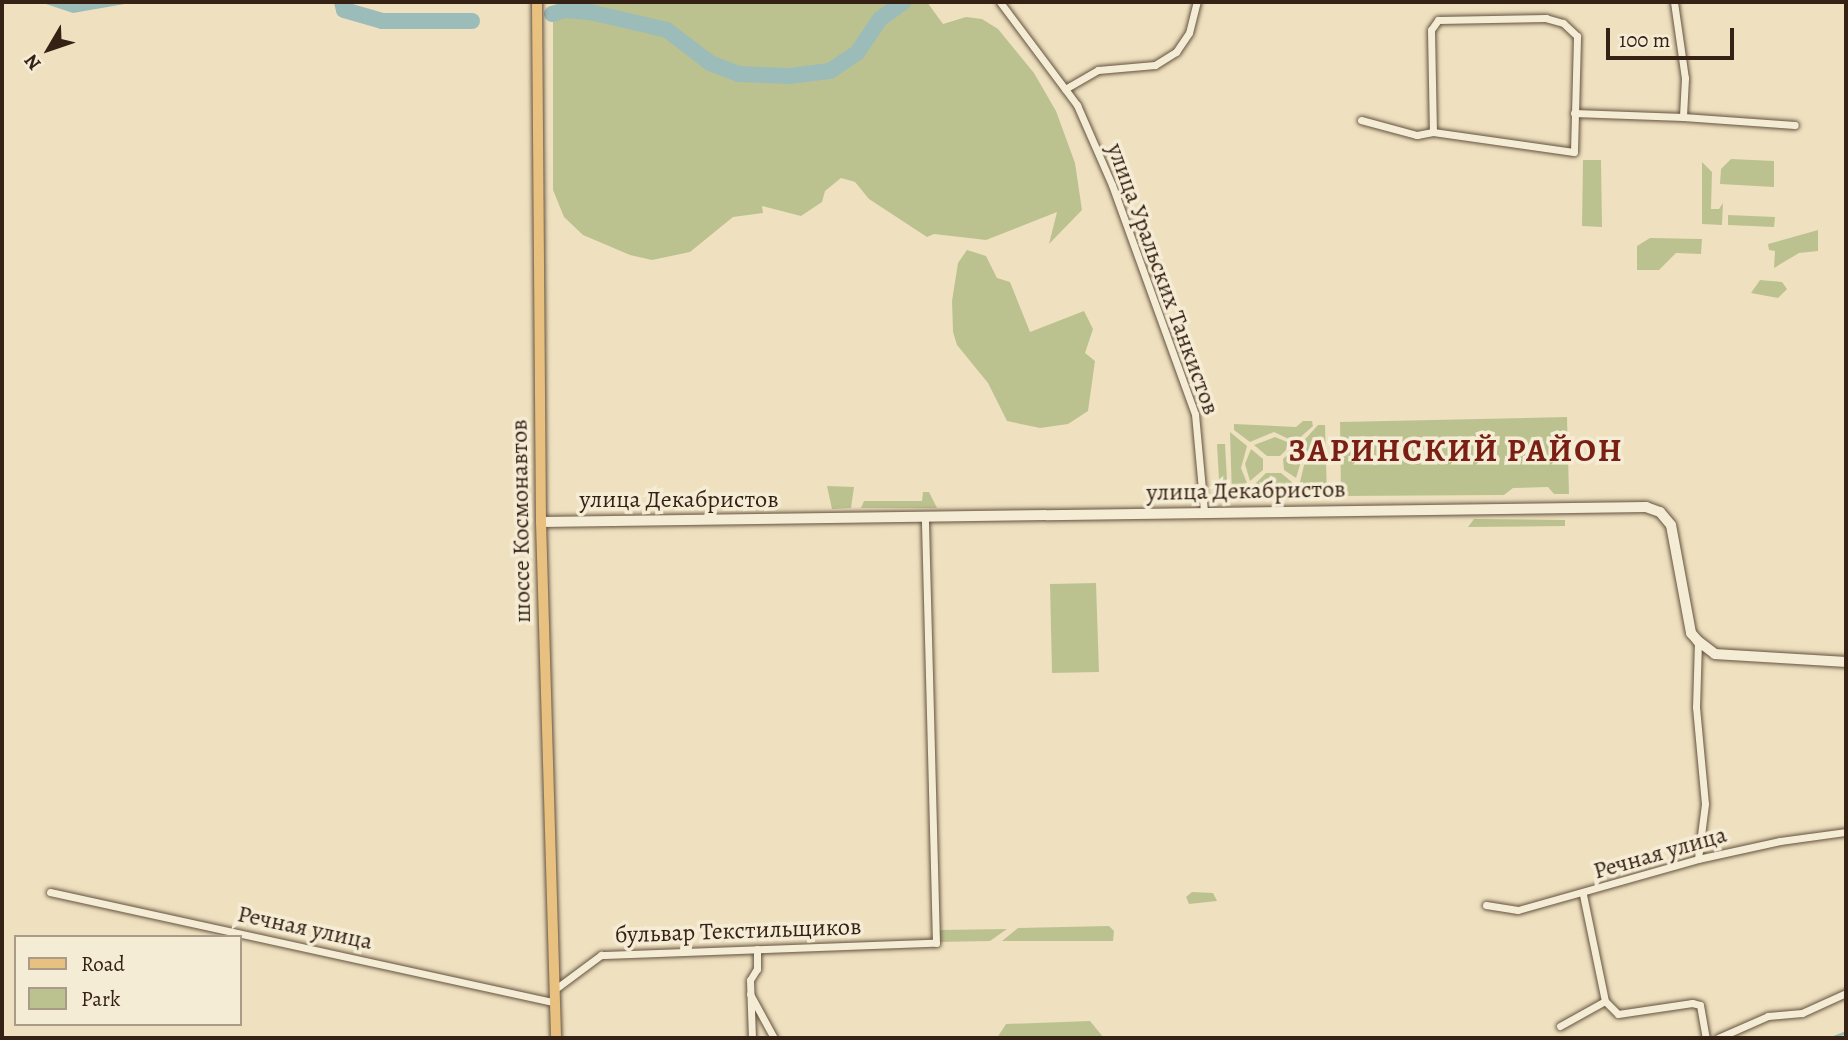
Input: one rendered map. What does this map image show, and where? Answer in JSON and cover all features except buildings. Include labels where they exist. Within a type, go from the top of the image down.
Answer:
[{"type":"main road","name":"шоссе Космонавтов","points":[[537,2],[541,522],[556,1038]]},
{"type":"street","name":"улица Уральских Танкистов","points":[[1000,2],[1077,105],[1195,414],[1204,511]]},
{"type":"street","points":[[1065,89],[1098,70],[1154,65],[1176,52],[1189,33],[1197,2]]},
{"type":"street","points":[[1674,2],[1685,78],[1683,117]]},
{"type":"street","points":[[1361,120],[1417,135],[1433,132],[1574,152],[1574,113],[1579,63],[1577,36],[1569,27],[1546,18],[1448,17],[1438,20],[1431,30],[1433,132]]},
{"type":"street","points":[[1574,113],[1795,125]]},
{"type":"street","name":"улица Декабристов","points":[[541,522],[1646,507],[1660,512],[1671,525],[1691,633],[1698,641]]},
{"type":"street","name":"бульвар Текстильщиков","points":[[554,989],[601,955],[936,943],[925,516]]},
{"type":"street","points":[[1698,641],[1715,654],[1846,662]]},
{"type":"street","points":[[1698,641],[1696,707],[1705,804],[1698,859]]},
{"type":"street","name":"Речная улица","points":[[1486,905],[1518,910],[1583,895],[1698,859],[1780,841],[1846,832]]},
{"type":"street","name":"Речная улица","points":[[50,892],[553,1002]]},
{"type":"street","points":[[1583,895],[1605,1001],[1618,1014],[1700,1005],[1706,1038]]},
{"type":"street","points":[[752,1038],[749,993],[757,949]]},
{"type":"street","points":[[749,993],[774,1038]]},
{"type":"street","points":[[1718,1038],[1768,1016],[1802,1013],[1846,993]]},
{"type":"street","points":[[1560,1026],[1605,1001]]},
{"type":"green space","points":[[564,2],[927,2],[943,24],[966,17],[982,19],[998,29],[1034,73],[1056,111],[1075,163],[1082,210],[1049,244],[1057,212],[986,240],[934,234],[927,237],[869,199],[855,182],[841,178],[825,191],[822,202],[801,216],[762,206],[763,213],[733,217],[690,252],[652,260],[630,255],[583,235],[564,217],[553,190],[553,11]]},
{"type":"green space","points":[[1731,159],[1774,161],[1774,187],[1720,184],[1721,169]]},
{"type":"green space","points":[[1583,160],[1601,160],[1602,227],[1582,226]]},
{"type":"green space","points":[[1702,162],[1712,172],[1711,209],[1719,209],[1723,203],[1722,225],[1702,224]]},
{"type":"green space","points":[[1728,215],[1775,217],[1774,227],[1728,225]]},
{"type":"green space","points":[[1818,230],[1818,251],[1799,253],[1774,268],[1775,251],[1769,250],[1768,244]]},
{"type":"green space","points":[[1650,238],[1702,239],[1701,254],[1676,253],[1659,270],[1637,270],[1637,246]]},
{"type":"green space","points":[[967,250],[986,256],[997,278],[1010,282],[1030,332],[1084,311],[1093,329],[1085,353],[1095,361],[1088,411],[1068,424],[1040,428],[1007,421],[988,383],[957,345],[953,332],[952,301],[958,263]]},
{"type":"green space","points":[[1760,280],[1782,282],[1787,289],[1778,298],[1751,293]]},
{"type":"green space","points":[[1567,417],[1569,494],[1554,494],[1548,487],[1513,488],[1504,495],[1341,496],[1340,422]]},
{"type":"green space","points":[[1303,421],[1312,421],[1313,426],[1295,442],[1274,432],[1250,442],[1234,430],[1234,424],[1296,427]]},
{"type":"green space","points":[[1318,425],[1325,425],[1327,497],[1320,497],[1300,482],[1305,461],[1299,446]]},
{"type":"green space","points":[[1230,432],[1247,446],[1241,468],[1247,483],[1232,496]]},
{"type":"green space","points":[[1275,437],[1292,444],[1280,456],[1267,456],[1254,445]]},
{"type":"green space","points":[[1217,444],[1225,444],[1228,498],[1220,498]]},
{"type":"green space","points":[[1295,448],[1300,465],[1296,478],[1284,470],[1283,459]]},
{"type":"green space","points":[[1251,449],[1263,459],[1263,470],[1250,481],[1245,464]]},
{"type":"green space","points":[[1266,473],[1281,473],[1293,483],[1282,491],[1264,491],[1254,485]]},
{"type":"green space","points":[[827,486],[854,487],[851,508],[832,509]]},
{"type":"green space","points":[[1297,486],[1312,498],[1236,499],[1250,487],[1274,496]]},
{"type":"green space","points":[[923,492],[929,492],[937,508],[861,508],[864,501],[922,501]]},
{"type":"green space","points":[[1474,519],[1565,520],[1565,526],[1468,527]]},
{"type":"green space","points":[[1096,583],[1099,672],[1052,673],[1050,584]]},
{"type":"green space","points":[[1192,892],[1213,893],[1217,901],[1189,904],[1186,897]]},
{"type":"green space","points":[[1109,926],[1114,931],[1113,941],[1002,941],[1018,928]]},
{"type":"green space","points":[[1007,929],[990,941],[938,942],[938,930]]},
{"type":"green space","points":[[1090,1021],[1104,1038],[997,1038],[1006,1024]]},
{"type":"water","points":[[40,2],[136,2],[73,13]]},
{"type":"waterway","points":[[342,2],[344,10],[382,21],[472,21]]},
{"type":"waterway","points":[[552,14],[565,10],[590,12],[667,30],[710,63],[738,74],[789,76],[830,71],[857,53],[880,19],[903,2]]},
{"type":"waterway","points":[[1831,1038],[1846,1032]]},
{"type":"district","name":"ЗАРИНСКИЙ РАЙОН","points":[[1456,450]]}]
